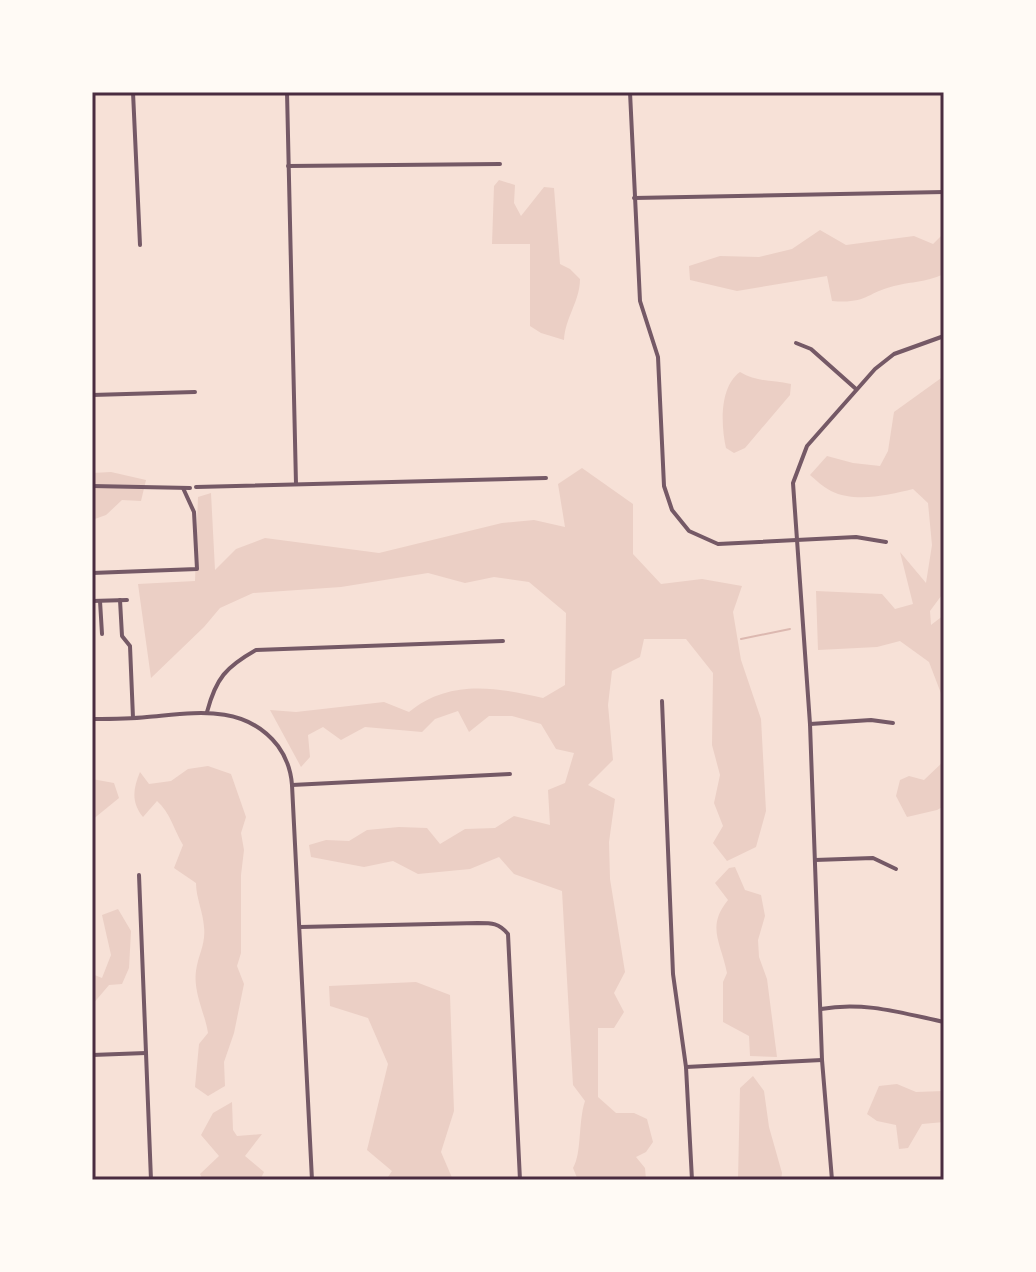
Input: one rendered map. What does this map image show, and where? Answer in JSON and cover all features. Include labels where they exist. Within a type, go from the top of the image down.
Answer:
[{"type":"street","points":[[133,92],[140,245]]},
{"type":"street","points":[[287,92],[296,484]]},
{"type":"street","points":[[630,92],[640,301],[658,357],[664,486],[672,510],[689,531],[718,544],[856,537],[886,542]]},
{"type":"street","points":[[288,166],[500,164]]},
{"type":"street","points":[[634,198],[944,192]]},
{"type":"street","points":[[832,1180],[822,1060],[810,724],[793,483],[807,446],[856,389],[894,354],[944,336]]},
{"type":"street","points":[[796,343],[811,349],[856,389]]},
{"type":"street","points":[[92,395],[195,392]]},
{"type":"street","points":[[92,486],[193,488],[546,478]]},
{"type":"street","points":[[92,573],[197,569],[194,512],[183,488]]},
{"type":"street","points":[[92,601],[124,600],[122,636],[130,646],[133,718]]},
{"type":"street","points":[[100,601],[102,634]]},
{"type":"street","points":[[207,712],[213,690],[230,665],[256,650],[503,641]]},
{"type":"street","points":[[662,701],[673,974],[686,1067],[692,1180]]},
{"type":"street","points":[[92,719],[207,712],[250,721],[268,734],[286,760],[292,785],[312,1180]]},
{"type":"street","points":[[810,724],[871,720],[893,723]]},
{"type":"street","points":[[292,785],[510,774]]},
{"type":"street","points":[[815,860],[873,858],[896,869]]},
{"type":"street","points":[[139,875],[151,1180]]},
{"type":"street","points":[[300,927],[478,923],[498,924],[504,928],[508,934],[520,1180]]},
{"type":"street","points":[[820,1009],[846,1004],[944,1022]]},
{"type":"street","points":[[92,1055],[146,1052]]},
{"type":"street","points":[[686,1067],[822,1060]]},
{"type":"shaded area","points":[[499,180],[515,185],[514,203],[521,216],[544,187],[554,188],[560,264],[580,279],[564,340],[530,326],[530,244],[492,244],[494,186]]},
{"type":"shaded area","points":[[820,230],[846,245],[914,236],[933,244],[944,233],[944,274],[844,302],[832,301],[827,276],[737,291],[690,280],[689,266],[720,256],[759,257],[792,249]]},
{"type":"shaded area","points":[[740,372],[759,379],[791,384],[790,395],[745,448],[734,453],[726,448],[723,407],[728,387]]},
{"type":"shaded area","points":[[944,376],[944,592],[930,611],[931,625],[944,615],[942,696],[929,662],[900,641],[877,647],[818,650],[816,591],[882,594],[895,609],[913,604],[900,552],[926,583],[932,545],[928,503],[913,489],[872,497],[840,495],[810,475],[827,456],[880,466],[888,451],[894,412]]},
{"type":"shaded area","points":[[582,468],[633,504],[633,554],[661,584],[702,579],[742,586],[733,612],[741,660],[761,719],[766,811],[756,847],[727,861],[713,843],[723,826],[714,803],[720,775],[712,745],[713,673],[686,639],[644,639],[640,657],[612,671],[608,705],[613,760],[588,785],[615,799],[609,842],[610,879],[625,972],[614,993],[624,1012],[614,1028],[598,1028],[598,1097],[616,1113],[634,1113],[647,1119],[653,1142],[646,1152],[636,1157],[645,1168],[646,1180],[578,1180],[573,1168],[578,1154],[585,1101],[573,1085],[562,891],[514,874],[499,857],[470,869],[418,874],[393,861],[364,867],[311,857],[309,845],[326,840],[349,841],[367,830],[427,828],[440,844],[465,829],[495,828],[514,816],[550,825],[548,790],[565,783],[574,753],[556,749],[541,724],[512,716],[489,716],[469,732],[458,711],[435,719],[422,732],[365,727],[341,740],[323,727],[308,735],[310,757],[301,767],[270,710],[296,712],[384,702],[409,712],[440,694],[473,688],[543,698],[565,685],[566,613],[529,582],[494,577],[465,583],[428,573],[341,587],[253,593],[220,608],[151,678],[138,584],[195,581],[198,497],[211,493],[215,570],[236,549],[265,538],[379,553],[502,523],[534,520],[565,527],[558,484]]},
{"type":"shaded area","points":[[111,472],[146,480],[141,501],[122,500],[106,515],[92,520],[92,473]]},
{"type":"shaded area","points":[[944,761],[944,806],[907,817],[896,796],[900,780],[909,776],[924,780]]},
{"type":"shaded area","points":[[208,766],[231,774],[246,817],[241,833],[244,850],[241,953],[237,966],[244,984],[234,1033],[224,1062],[225,1086],[208,1096],[195,1087],[199,1044],[208,1033],[196,979],[204,933],[196,883],[174,868],[183,845],[165,810],[157,801],[143,817],[134,795],[140,772],[149,784],[171,781],[188,769]]},
{"type":"shaded area","points":[[92,779],[114,783],[119,798],[92,820]]},
{"type":"shaded area","points":[[735,867],[745,890],[761,895],[765,916],[758,940],[759,957],[767,979],[777,1057],[750,1056],[749,1036],[723,1022],[723,982],[727,973],[716,927],[728,900],[715,883],[729,868]]},
{"type":"shaded area","points":[[118,909],[131,931],[129,968],[122,984],[109,985],[92,1005],[92,974],[102,978],[111,955],[102,915]]},
{"type":"shaded area","points":[[416,982],[450,995],[454,1111],[441,1152],[453,1180],[386,1180],[392,1171],[367,1150],[388,1064],[368,1018],[330,1006],[329,986]]},
{"type":"shaded area","points":[[753,1076],[764,1091],[781,1180],[738,1180],[740,1088]]},
{"type":"shaded area","points":[[897,1084],[916,1092],[944,1091],[944,1122],[922,1124],[908,1148],[899,1149],[896,1125],[877,1121],[867,1114],[879,1086]]},
{"type":"shaded area","points":[[232,1102],[233,1130],[237,1136],[262,1134],[245,1156],[264,1172],[260,1180],[203,1180],[200,1174],[219,1156],[201,1135],[213,1113]]},
{"type":"waterway","points":[[741,639],[790,629]]}]
